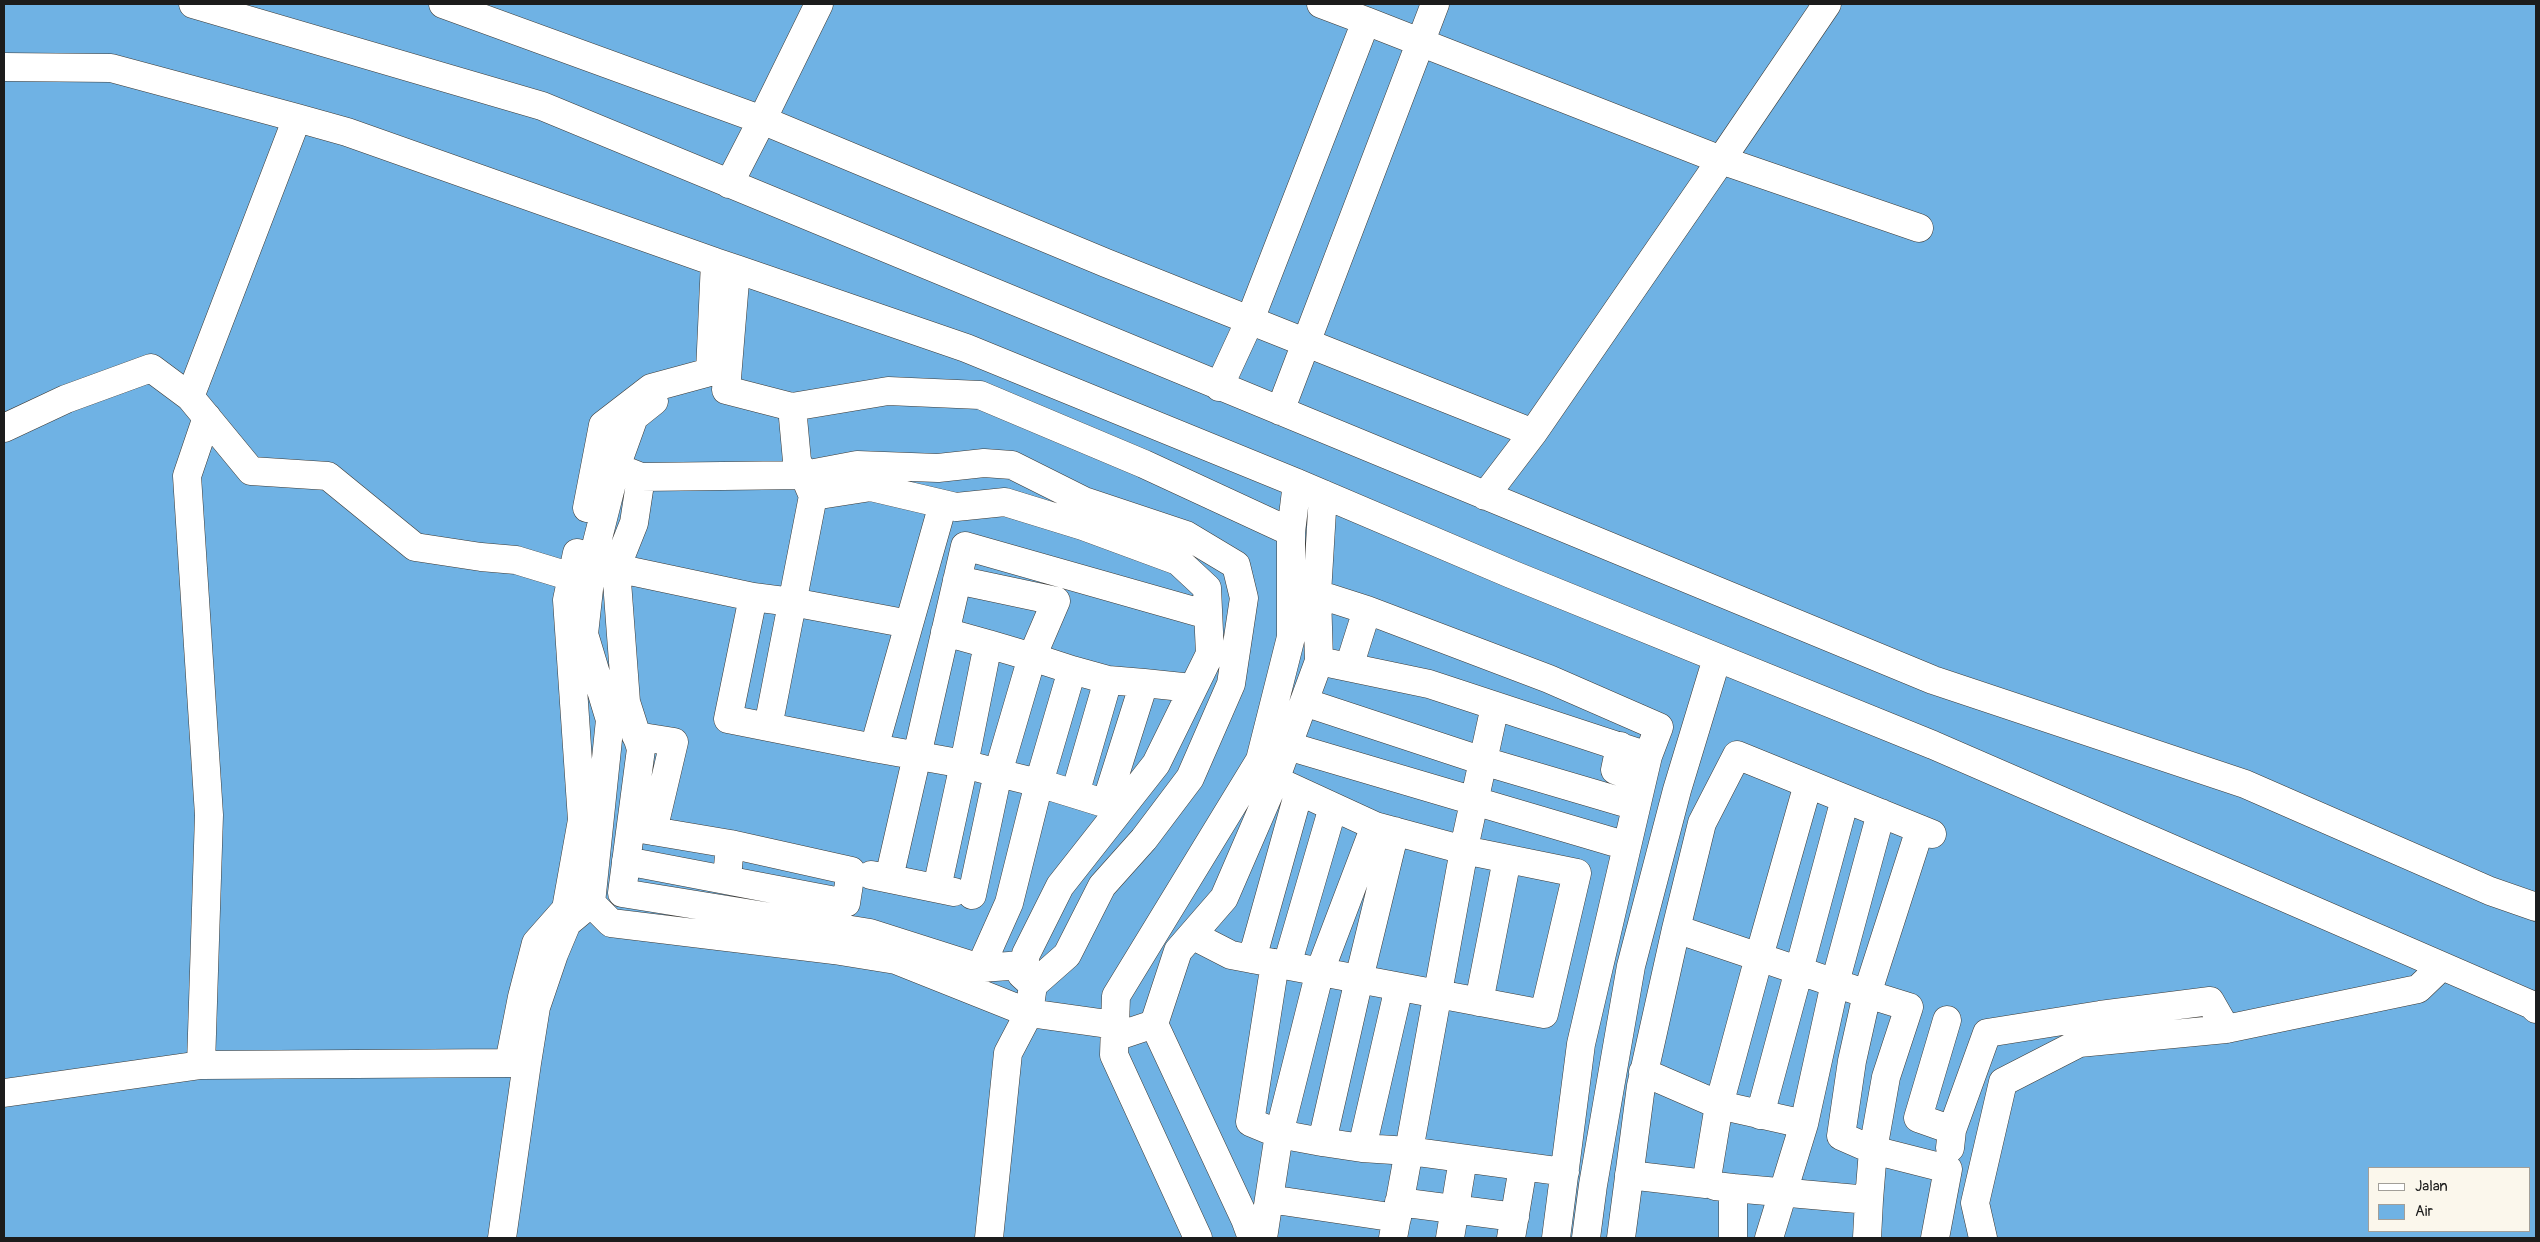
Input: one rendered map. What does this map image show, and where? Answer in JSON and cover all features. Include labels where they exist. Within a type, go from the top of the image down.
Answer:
[{"type":"lane","points":[[193,4],[542,106],[1219,387],[1934,680],[2245,784],[2490,891],[2536,907]]},
{"type":"lane","points":[[443,4],[762,120],[1304,342],[1533,433]]},
{"type":"lane","points":[[729,184],[819,4]]},
{"type":"lane","points":[[1321,4],[1721,160],[1920,228]]},
{"type":"lane","points":[[1280,411],[1304,342],[1422,42],[1435,4]]},
{"type":"lane","points":[[1485,496],[1533,433],[1827,4]]},
{"type":"lane","points":[[1219,387],[1250,320],[1366,20]]},
{"type":"lane","points":[[4,67],[111,68],[347,132],[726,266],[966,348],[1323,494],[1511,574],[1934,745],[2532,1005],[2536,1009]]},
{"type":"lane","points":[[201,1065],[209,815],[187,476],[198,407],[297,118]]},
{"type":"lane","points":[[726,266],[726,390]]},
{"type":"lane","points":[[502,1238],[522,997],[536,943],[566,909],[582,820],[567,600],[603,425],[651,388],[710,372],[726,266]]},
{"type":"lane","points":[[4,428],[66,399],[151,368],[198,407],[251,471],[328,476],[416,546],[482,557],[516,560],[572,577]]},
{"type":"lane","points":[[518,1063],[554,954],[567,923],[591,903],[610,720],[584,634],[592,562],[616,467],[634,417],[661,396],[706,387],[726,390],[792,407],[888,391],[980,395],[1144,464],[1291,532]]},
{"type":"lane","points":[[768,727],[792,602],[809,486],[797,461],[792,407]]},
{"type":"lane","points":[[641,477],[634,523],[616,568],[626,702],[641,749],[642,829],[626,861],[622,893],[870,933],[980,968],[1029,975],[1067,955],[1102,886],[1144,840],[1190,778],[1231,684],[1244,598],[1236,565],[1186,534],[1084,501],[1012,465],[984,463],[938,468],[857,465],[809,486]]},
{"type":"lane","points":[[616,467],[641,477],[694,478],[809,486],[871,487],[956,507],[1005,502],[1083,526],[1178,561],[1207,588],[1210,654],[1156,764],[1113,805],[1060,886],[1026,954],[1029,975],[1029,1013],[1008,1053],[989,1238]]},
{"type":"lane","points":[[1198,1238],[1114,1055],[1116,996],[1260,760],[1291,637],[1291,532],[1296,483]]},
{"type":"lane","points":[[1323,494],[1316,594],[1319,661],[1288,746],[1287,785],[1271,962],[1250,1122],[1279,1134],[1322,1142],[1362,1148],[1408,1151],[1565,1172]]},
{"type":"lane","points":[[874,748],[943,504]]},
{"type":"lane","points":[[889,878],[965,546],[1208,615]]},
{"type":"lane","points":[[616,568],[753,597],[792,602],[909,624]]},
{"type":"lane","points":[[957,580],[1056,601],[1032,657],[998,773],[972,895]]},
{"type":"lane","points":[[1316,594],[1366,610],[1549,679],[1659,727],[1642,781],[1581,1044],[1556,1238]]},
{"type":"lane","points":[[753,597],[728,719],[964,764],[1039,783],[1113,805]]},
{"type":"lane","points":[[1349,667],[1366,610]]},
{"type":"lane","points":[[945,632],[1108,680],[1192,688]]},
{"type":"lane","points":[[937,888],[988,644]]},
{"type":"lane","points":[[1586,1238],[1593,1185],[1631,966],[1677,790],[1717,658]]},
{"type":"lane","points":[[1319,661],[1429,684],[1620,746],[1642,781]]},
{"type":"lane","points":[[980,968],[1009,903],[1039,783],[1072,670]]},
{"type":"lane","points":[[1075,794],[1108,680]]},
{"type":"lane","points":[[1113,805],[1144,683]]},
{"type":"lane","points":[[1304,702],[1483,761],[1642,781]]},
{"type":"lane","points":[[1396,1219],[1464,850],[1495,706]]},
{"type":"lane","points":[[1391,776],[1402,734]]},
{"type":"lane","points":[[1288,746],[1627,846]]},
{"type":"lane","points":[[1621,1238],[1643,1072],[1676,929],[1702,823],[1737,755],[1926,831],[1867,994],[1852,1061],[1841,1136],[1873,1150],[1948,1169]]},
{"type":"lane","points":[[1706,1184],[1719,1105],[1808,784]]},
{"type":"lane","points":[[1192,935],[1231,955],[1544,1014],[1577,873],[1464,850],[1385,829],[1287,785]]},
{"type":"lane","points":[[1252,1238],[1245,1219],[1154,1024],[1178,951],[1224,898],[1287,785]]},
{"type":"lane","points":[[1760,1115],[1845,799]]},
{"type":"lane","points":[[1271,962],[1333,807]]},
{"type":"lane","points":[[1768,1238],[1804,1124],[1835,983],[1881,814]]},
{"type":"lane","points":[[642,829],[730,844],[1009,903]]},
{"type":"lane","points":[[1263,1238],[1279,1134],[1320,971],[1385,829]]},
{"type":"lane","points":[[1322,1142],[1358,979],[1385,829]]},
{"type":"lane","points":[[727,879],[730,844]]},
{"type":"lane","points":[[1479,1002],[1507,859]]},
{"type":"lane","points":[[626,861],[846,903],[851,871]]},
{"type":"lane","points":[[591,903],[611,923],[834,950],[896,960],[1029,1013],[1115,1030],[1154,1024]]},
{"type":"lane","points":[[1676,929],[1759,957],[1799,973],[1987,1033],[2100,1014],[2210,1001],[2226,1028]]},
{"type":"lane","points":[[1983,1238],[1976,1203],[2004,1082],[2079,1042],[2226,1028],[2418,989],[2442,966]]},
{"type":"lane","points":[[1362,1148],[1398,987]]},
{"type":"lane","points":[[1867,1238],[1873,1150],[1886,1077],[1909,1007]]},
{"type":"lane","points":[[1948,1020],[1918,1118],[1952,1130]]},
{"type":"lane","points":[[1935,1238],[1948,1169],[1952,1130],[1987,1033]]},
{"type":"lane","points":[[1852,1061],[1886,1077]]},
{"type":"lane","points":[[4,1093],[201,1065],[518,1063]]},
{"type":"lane","points":[[1643,1072],[1719,1105],[1804,1124]]},
{"type":"lane","points":[[1450,1238],[1463,1159]]},
{"type":"lane","points":[[1269,1199],[1396,1219],[1455,1208],[1513,1228],[1523,1167]]},
{"type":"lane","points":[[1629,1175],[1733,1188],[1869,1200]]},
{"type":"lane","points":[[1733,1188],[1733,1238]]},
{"type":"water","points":[[4,4],[2536,4],[2536,1238],[4,1238]]}]
